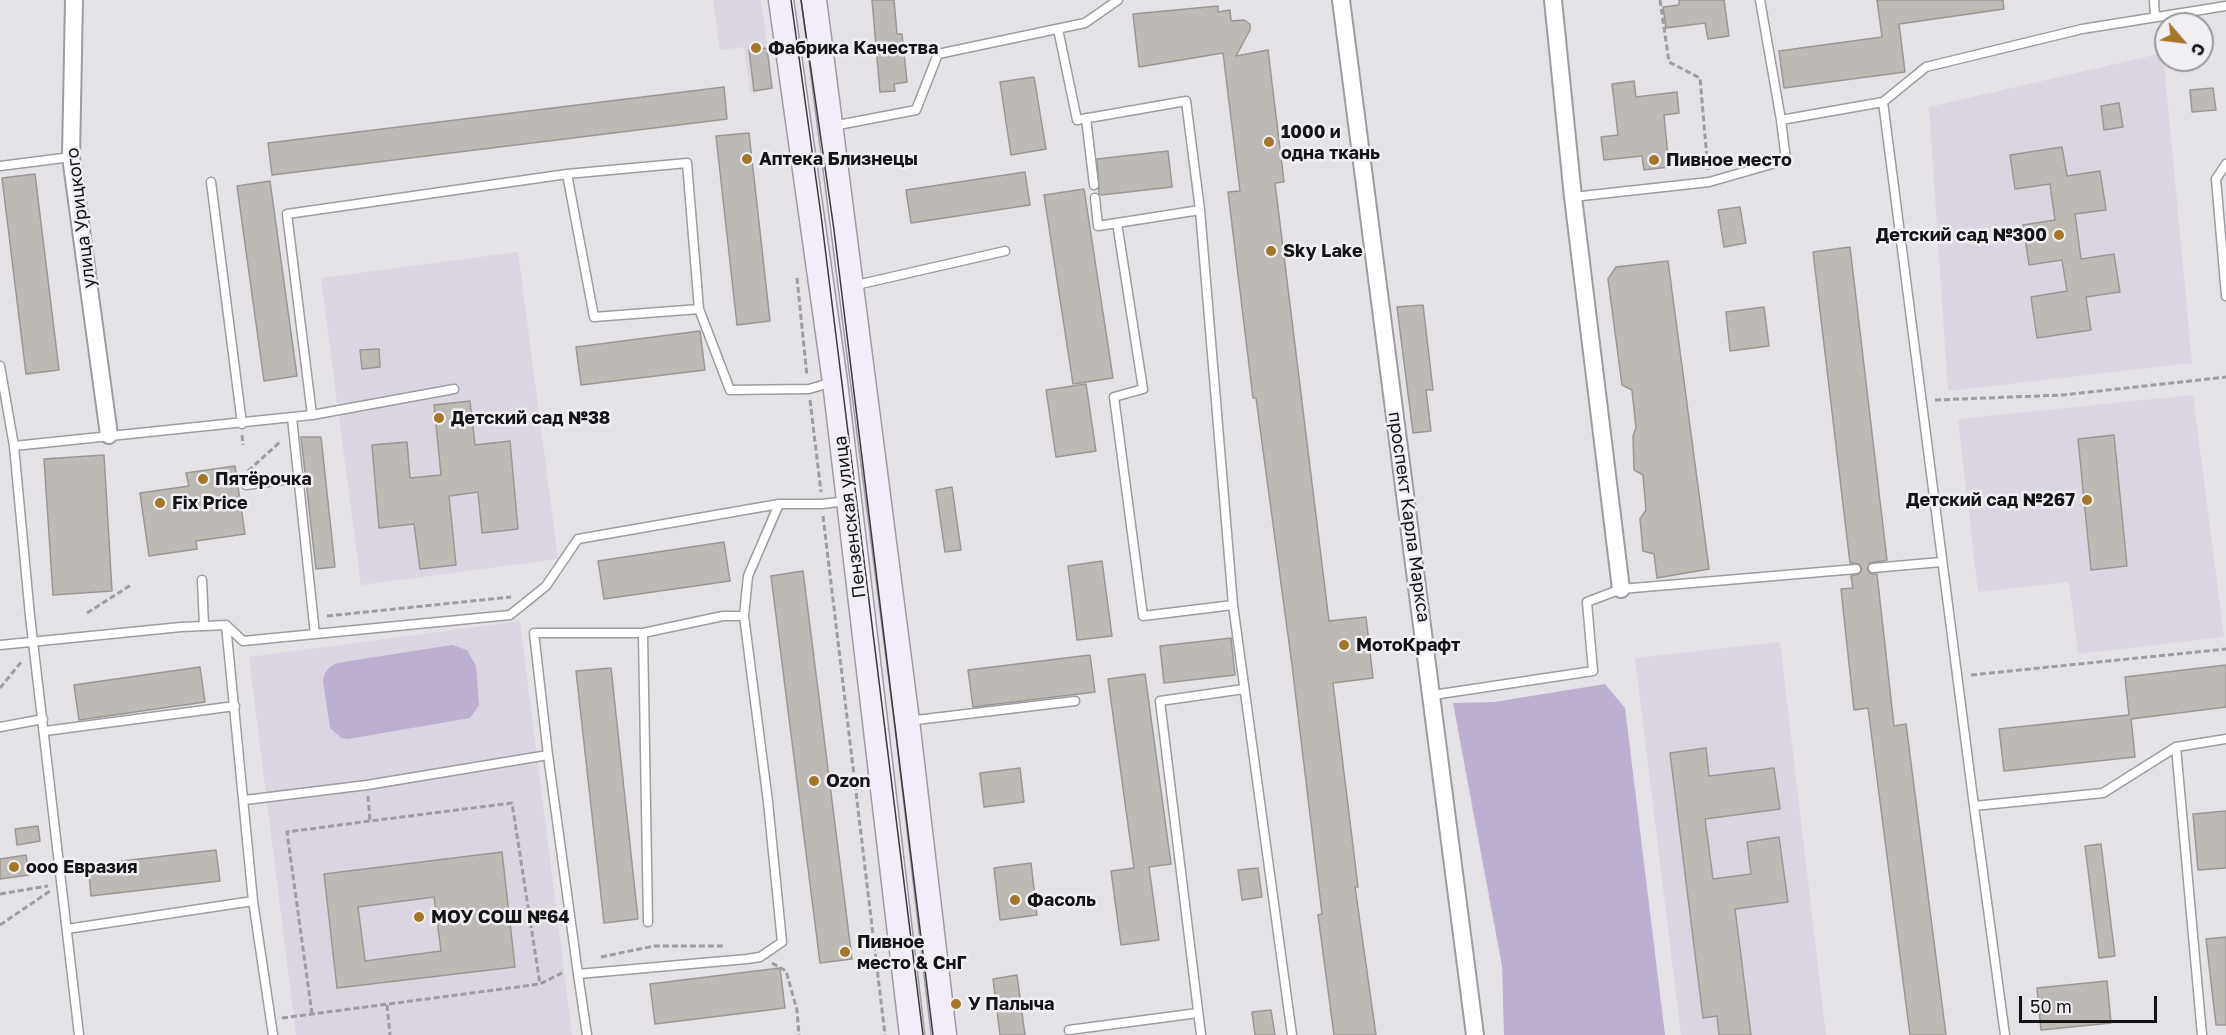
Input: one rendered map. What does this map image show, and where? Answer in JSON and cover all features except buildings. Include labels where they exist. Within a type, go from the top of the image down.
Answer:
[{"type":"main road","name":"Пензенская улица","points":[[781,0],[834,382],[912,1035]]},
{"type":"main road","name":"Пензенская улица","points":[[814,0],[907,721],[944,1035]]},
{"type":"street","name":"улица Урицкого","points":[[74,0],[71,157],[109,435]]},
{"type":"street","name":"проспект Карла Маркса","points":[[1341,0],[1475,1035]]},
{"type":"street","points":[[1553,0],[1573,197],[1621,589]]},
{"type":"lane","points":[[830,126],[916,110],[938,54],[1085,23],[1118,0]]},
{"type":"lane","points":[[1573,197],[1709,182],[1786,160],[1761,0]]},
{"type":"lane","points":[[2188,12],[2226,6]]},
{"type":"lane","points":[[1781,120],[1883,102],[1926,67],[2082,29],[2154,17]]},
{"type":"lane","points":[[1058,29],[1077,120],[1185,101],[1200,210],[1233,605],[1292,1035]]},
{"type":"lane","points":[[1883,102],[1941,562],[2005,1035]]},
{"type":"lane","points":[[1086,118],[1094,185]]},
{"type":"lane","points":[[0,166],[71,157]]},
{"type":"lane","points":[[312,415],[287,214],[567,174],[687,164],[699,309],[730,390],[808,389],[834,382]]},
{"type":"lane","points":[[2226,164],[2216,179],[2226,296]]},
{"type":"lane","points":[[567,174],[594,317],[699,309]]},
{"type":"lane","points":[[211,182],[242,424]]},
{"type":"lane","points":[[1095,198],[1098,226],[1200,210]]},
{"type":"lane","points":[[1117,223],[1143,389],[1114,397],[1143,616],[1233,605]]},
{"type":"lane","points":[[851,286],[1005,250]]},
{"type":"lane","points":[[0,366],[14,446],[33,644],[79,1035]]},
{"type":"lane","points":[[14,446],[292,418],[454,389]]},
{"type":"lane","points":[[292,418],[315,634]]},
{"type":"lane","points":[[246,485],[298,478]]},
{"type":"lane","points":[[0,645],[33,644],[226,625],[243,641],[510,615],[546,586],[578,539],[779,504],[822,504],[848,501]]},
{"type":"lane","points":[[577,969],[760,957],[782,942],[768,802],[744,616],[748,576],[779,504]]},
{"type":"lane","points":[[1873,568],[1941,562]]},
{"type":"lane","points":[[1432,695],[1593,671],[1587,602],[1621,589],[1856,569]]},
{"type":"lane","points":[[202,580],[204,626]]},
{"type":"lane","points":[[586,1035],[534,633],[643,633],[723,616],[744,616]]},
{"type":"lane","points":[[226,625],[245,800],[253,901],[268,1020],[273,1035]]},
{"type":"lane","points":[[643,633],[648,922]]},
{"type":"lane","points":[[1201,1035],[1160,701],[1244,689]]},
{"type":"lane","points":[[907,721],[1075,701]]},
{"type":"lane","points":[[45,731],[235,706]]},
{"type":"lane","points":[[0,727],[43,719]]},
{"type":"lane","points":[[1974,806],[2103,792],[2176,747],[2226,739]]},
{"type":"lane","points":[[2176,747],[2202,1035]]},
{"type":"lane","points":[[245,800],[368,785],[548,755]]},
{"type":"lane","points":[[67,929],[253,901]]},
{"type":"lane","points":[[1069,1030],[1198,1013]]},
{"type":"path","points":[[1660,0],[1669,62],[1700,78],[1709,182]]},
{"type":"path","points":[[797,277],[808,389],[885,1035]]},
{"type":"path","points":[[1921,400],[2063,395],[2226,377]]},
{"type":"path","points":[[245,474],[293,430]]},
{"type":"path","points":[[87,613],[131,585]]},
{"type":"path","points":[[313,618],[535,594]]},
{"type":"path","points":[[0,688],[33,644]]},
{"type":"path","points":[[1957,677],[2226,649]]},
{"type":"path","points":[[368,785],[370,821]]},
{"type":"path","points":[[312,1014],[287,832],[370,821],[512,803],[540,984]]},
{"type":"path","points":[[0,894],[62,883]]},
{"type":"path","points":[[0,925],[62,883]]},
{"type":"path","points":[[268,1020],[540,984],[577,969],[654,946],[744,946],[786,971],[797,1010],[799,1035]]},
{"type":"path","points":[[387,1005],[390,1035]]},
{"type":"shaded area","points":[[713,0],[761,0],[773,89],[750,93],[744,47],[720,50]]},
{"type":"shaded area","name":"Детский сад №300","points":[[2154,55],[2154,72],[2165,72],[2192,363],[1948,391],[1929,107]]},
{"type":"shaded area","name":"Детский сад №38","points":[[518,252],[558,559],[361,585],[321,278]]},
{"type":"shaded area","name":"Детский сад №267","points":[[2193,395],[2224,637],[2078,654],[2069,582],[1978,592],[1958,419]]},
{"type":"shaded area","name":"МОУ СОШ №64","points":[[520,621],[572,1035],[296,1035],[249,657]]},
{"type":"shaded area","points":[[1780,642],[1826,1035],[1681,1035],[1635,658]]},
{"type":"shaded area","points":[[452,645],[467,650],[476,666],[479,705],[470,718],[348,739],[341,738],[330,728],[323,681],[330,667],[337,663]]},
{"type":"shaded area","points":[[1605,684],[1625,708],[1665,1035],[1504,1035],[1502,966],[1453,703],[1494,702]]},
{"type":"tram line","points":[[791,0],[821,215],[923,1035]]},
{"type":"tram line","points":[[801,0],[834,230],[933,1035]]},
{"type":"place","name":"Фабрика Качества","points":[[756,48]]},
{"type":"place","name":"1000 и одна ткань","points":[[1269,142]]},
{"type":"place","name":"Аптека Близнецы","points":[[747,159]]},
{"type":"place","name":"Пивное место","points":[[1654,160]]},
{"type":"place","name":"Детский сад №300","points":[[2059,235]]},
{"type":"place","name":"Sky Lake","points":[[1271,251]]},
{"type":"place","name":"Детский сад №38","points":[[439,418]]},
{"type":"place","name":"Пятёрочка","points":[[203,479]]},
{"type":"place","name":"Детский сад №267","points":[[2087,500]]},
{"type":"place","name":"Fix Price","points":[[160,503]]},
{"type":"place","name":"МотоКрафт","points":[[1344,645]]},
{"type":"place","name":"Ozon","points":[[814,781]]},
{"type":"place","name":"ооо Евразия","points":[[14,867]]},
{"type":"place","name":"Фасоль","points":[[1015,900]]},
{"type":"place","name":"МОУ СОШ №64","points":[[419,917]]},
{"type":"place","name":"Пивное место & СнГ","points":[[845,952]]},
{"type":"place","name":"У Палыча","points":[[956,1004]]}]
